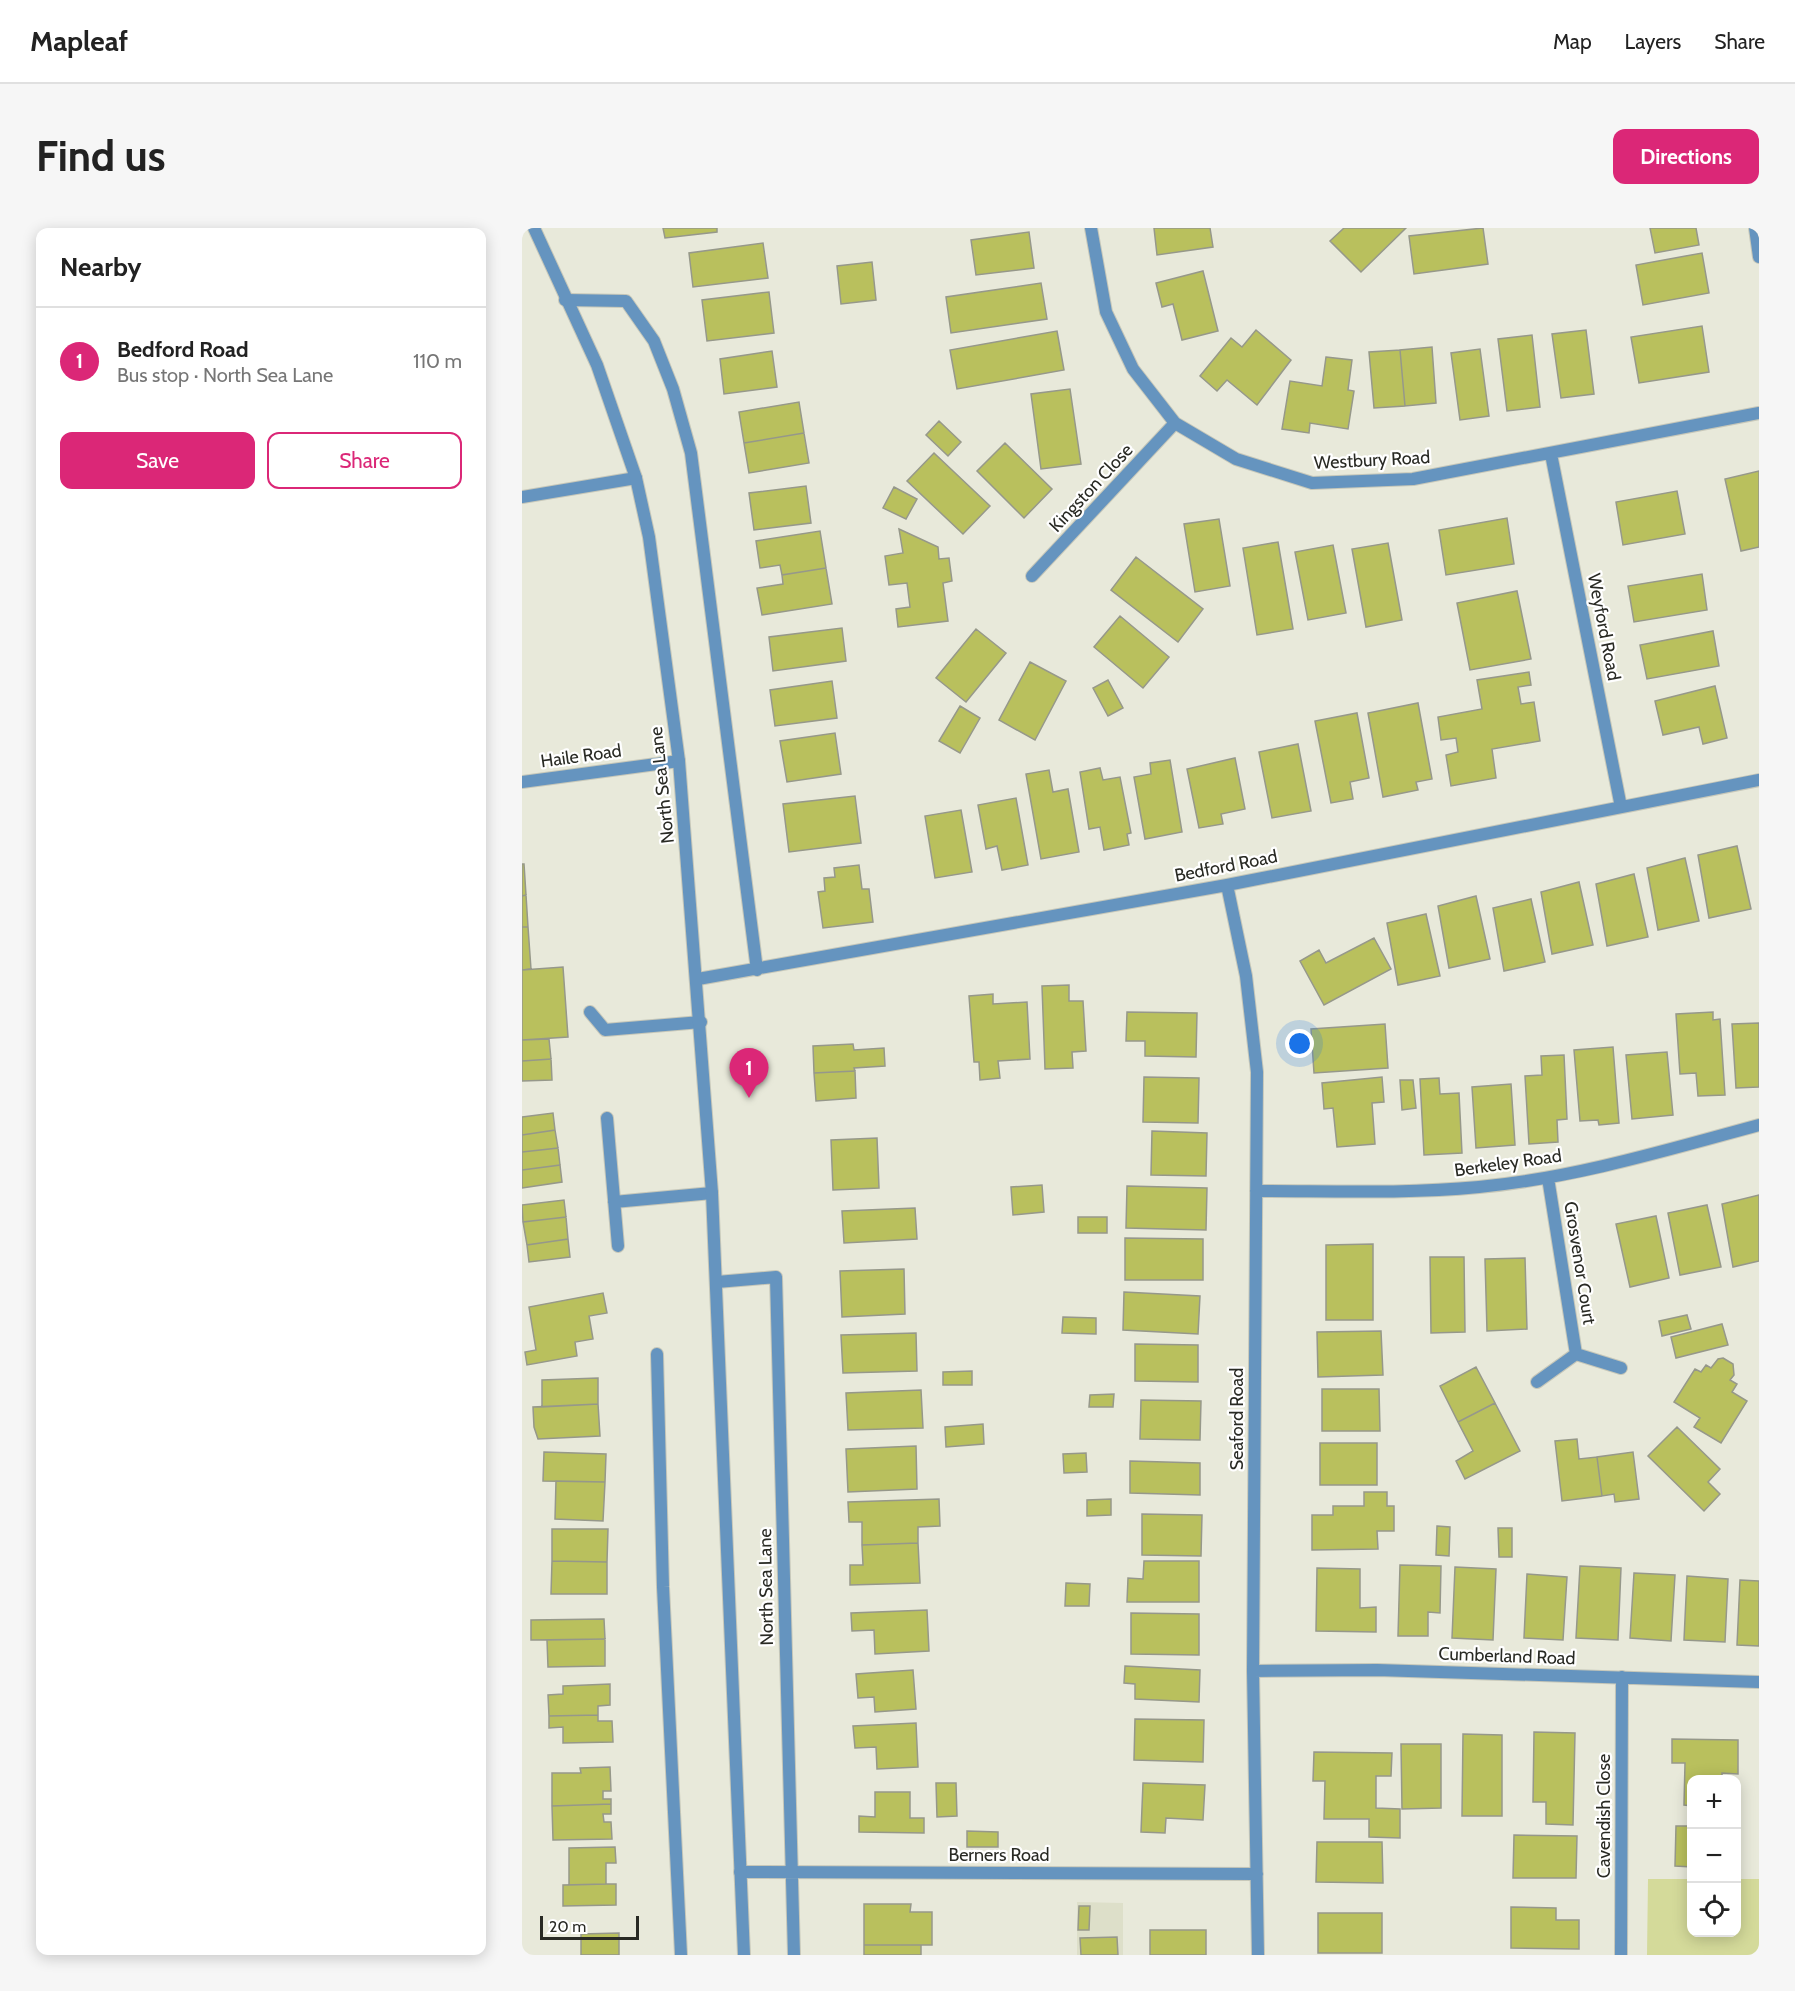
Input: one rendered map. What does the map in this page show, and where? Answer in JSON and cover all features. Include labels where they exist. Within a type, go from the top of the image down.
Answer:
[{"type":"street","name":"North Sea Lane","points":[[534,228],[565,300],[597,365],[636,478],[649,537],[680,761],[701,1022],[717,1282],[744,1955]]},
{"type":"street","name":"Westbury Road","points":[[1091,228],[1106,312],[1133,369],[1175,423],[1236,459],[1312,483],[1413,478],[1551,454],[1759,413]]},
{"type":"street","points":[[1755,228],[1759,257]]},
{"type":"street","points":[[565,300],[626,301],[654,341],[676,400],[691,453],[757,970]]},
{"type":"street","name":"Kingston Close","points":[[1032,576],[1175,423]]},
{"type":"street","name":"Weyford Road","points":[[1551,454],[1621,807]]},
{"type":"street","points":[[522,497],[636,478]]},
{"type":"street","name":"Haile Road","points":[[522,782],[680,761]]},
{"type":"street","name":"Bedford Road","points":[[698,980],[1227,885],[1759,780]]},
{"type":"street","name":"Seaford Road","points":[[1227,885],[1246,976],[1257,1072],[1253,1671],[1258,1955]]},
{"type":"street","points":[[590,1012],[605,1030],[701,1022]]},
{"type":"street","points":[[607,1118],[618,1246]]},
{"type":"street","name":"Berkeley Road","points":[[1256,1191],[1405,1192],[1480,1187],[1548,1178],[1666,1151],[1759,1125]]},
{"type":"street","name":"Grosvenor Court","points":[[1548,1178],[1576,1354]]},
{"type":"street","points":[[614,1202],[712,1192]]},
{"type":"street","name":"North Sea Lane","points":[[717,1282],[776,1277],[794,1955]]},
{"type":"street","points":[[657,1354],[663,1587],[681,1955]]},
{"type":"street","points":[[1537,1382],[1576,1354],[1621,1368]]},
{"type":"street","name":"Cumberland Road","points":[[1253,1671],[1377,1670],[1759,1682]]},
{"type":"street","name":"Cavendish Close","points":[[1621,1955],[1622,1677]]},
{"type":"street","name":"Berners Road","points":[[740,1872],[1257,1874]]},
{"type":"shaded area","points":[[1077,1902],[1123,1903],[1123,1955],[1077,1955]]},
{"type":"green space","points":[[1648,1879],[1687,1879],[1687,1937],[1741,1937],[1741,1879],[1759,1879],[1759,1955],[1647,1955]]},
{"type":"building","points":[[663,228],[717,228],[717,232],[665,238]]},
{"type":"building","points":[[1154,228],[1210,228],[1213,247],[1157,255]]},
{"type":"building","points":[[1344,228],[1406,228],[1361,272],[1330,241]]},
{"type":"building","points":[[1483,228],[1488,264],[1414,274],[1409,236]]},
{"type":"building","points":[[1650,228],[1696,228],[1699,245],[1655,253]]},
{"type":"building","points":[[1029,232],[1034,268],[976,275],[971,240]]},
{"type":"building","points":[[763,243],[768,278],[693,287],[689,253]]},
{"type":"building","points":[[1702,253],[1709,293],[1643,305],[1636,265]]},
{"type":"building","points":[[872,262],[876,300],[841,304],[837,266]]},
{"type":"building","points":[[1203,271],[1218,331],[1182,340],[1173,304],[1162,307],[1156,283]]},
{"type":"building","points":[[1041,283],[1047,319],[951,333],[946,297]]},
{"type":"building","points":[[769,292],[774,333],[707,341],[702,300]]},
{"type":"building","points":[[1702,326],[1709,372],[1639,383],[1631,337]]},
{"type":"building","points":[[1256,330],[1291,360],[1257,405],[1227,380],[1217,391],[1200,376],[1231,338],[1242,347]]},
{"type":"building","points":[[1586,330],[1594,394],[1561,398],[1552,334]]},
{"type":"building","points":[[1057,331],[1064,370],[957,389],[950,350]]},
{"type":"building","points":[[1532,335],[1540,407],[1507,411],[1498,339]]},
{"type":"building","points":[[1432,347],[1436,403],[1405,406],[1400,350]]},
{"type":"building","points":[[1480,349],[1489,416],[1460,420],[1451,353]]},
{"type":"building","points":[[1400,350],[1405,406],[1374,408],[1369,352]]},
{"type":"building","points":[[772,351],[777,387],[724,394],[720,359]]},
{"type":"building","points":[[1326,357],[1352,360],[1348,390],[1354,391],[1348,429],[1310,423],[1309,433],[1282,429],[1290,381],[1322,386]]},
{"type":"building","points":[[1070,389],[1081,464],[1041,469],[1031,394]]},
{"type":"building","points":[[799,402],[804,433],[744,443],[739,412]]},
{"type":"building","points":[[939,421],[961,442],[948,456],[926,435]]},
{"type":"building","points":[[804,433],[809,463],[749,473],[744,443]]},
{"type":"building","points":[[1005,443],[1052,489],[1024,518],[977,471]]},
{"type":"building","points":[[934,453],[990,506],[963,534],[907,481]]},
{"type":"building","points":[[1759,471],[1759,547],[1741,551],[1725,479]]},
{"type":"building","points":[[806,486],[811,523],[754,530],[749,493]]},
{"type":"building","points":[[894,487],[917,499],[906,519],[883,508]]},
{"type":"building","points":[[1677,491],[1685,534],[1623,545],[1616,502]]},
{"type":"building","points":[[1507,518],[1514,564],[1446,575],[1439,530]]},
{"type":"building","points":[[1219,519],[1230,586],[1195,592],[1184,524]]},
{"type":"building","points":[[899,529],[938,547],[939,559],[949,558],[952,581],[943,583],[948,621],[898,627],[896,609],[910,607],[907,583],[889,585],[885,556],[903,553]]},
{"type":"building","points":[[820,531],[826,568],[782,575],[780,565],[760,568],[756,541]]},
{"type":"building","points":[[1278,542],[1293,629],[1257,635],[1243,548]]},
{"type":"building","points":[[1388,543],[1402,620],[1366,627],[1352,549]]},
{"type":"building","points":[[1333,545],[1346,613],[1308,620],[1295,552]]},
{"type":"building","points":[[1136,557],[1203,609],[1178,642],[1111,590]]},
{"type":"building","points":[[826,568],[832,604],[762,615],[757,588],[783,584],[782,575]]},
{"type":"building","points":[[1702,574],[1707,610],[1634,622],[1628,586]]},
{"type":"building","points":[[1517,591],[1531,659],[1470,670],[1457,603]]},
{"type":"building","points":[[1120,616],[1169,657],[1143,688],[1094,647]]},
{"type":"building","points":[[842,628],[846,661],[773,671],[769,637]]},
{"type":"building","points":[[976,629],[1006,653],[966,702],[936,678]]},
{"type":"building","points":[[1713,631],[1719,666],[1647,679],[1640,645]]},
{"type":"building","points":[[1030,662],[1066,681],[1035,740],[999,720]]},
{"type":"building","points":[[1529,672],[1531,685],[1518,687],[1521,704],[1534,702],[1540,741],[1492,749],[1496,778],[1451,786],[1446,755],[1458,752],[1456,738],[1441,740],[1438,717],[1482,709],[1477,680]]},
{"type":"building","points":[[1108,680],[1123,708],[1108,716],[1093,688]]},
{"type":"building","points":[[832,681],[837,718],[775,726],[770,690]]},
{"type":"building","points":[[1715,686],[1727,738],[1703,744],[1699,727],[1663,735],[1655,701]]},
{"type":"building","points":[[1418,703],[1432,779],[1416,782],[1418,790],[1383,797],[1368,713]]},
{"type":"building","points":[[960,706],[980,718],[960,753],[939,741]]},
{"type":"building","points":[[1357,713],[1369,778],[1350,782],[1353,799],[1331,803],[1315,721]]},
{"type":"building","points":[[835,733],[841,774],[787,782],[780,741]]},
{"type":"building","points":[[1298,744],[1311,811],[1272,818],[1259,752]]},
{"type":"building","points":[[1235,758],[1245,809],[1221,814],[1223,824],[1199,828],[1187,769]]},
{"type":"building","points":[[1170,760],[1182,832],[1145,839],[1134,777],[1151,774],[1150,763]]},
{"type":"building","points":[[1100,768],[1103,780],[1120,777],[1131,833],[1127,834],[1129,845],[1104,850],[1100,827],[1089,829],[1080,772]]},
{"type":"building","points":[[1049,770],[1053,792],[1068,789],[1079,852],[1041,859],[1026,774]]},
{"type":"building","points":[[855,796],[861,843],[789,852],[783,804]]},
{"type":"building","points":[[1016,798],[1028,865],[1002,870],[997,846],[986,849],[978,805]]},
{"type":"building","points":[[961,810],[972,872],[935,878],[925,816]]},
{"type":"building","points":[[1737,846],[1751,909],[1709,918],[1698,855]]},
{"type":"building","points":[[1685,858],[1699,921],[1658,930],[1647,868]]},
{"type":"building","points":[[522,864],[524,864],[526,895],[522,896]]},
{"type":"building","points":[[859,865],[862,889],[869,889],[873,922],[823,928],[818,892],[825,891],[824,878],[835,877],[834,868]]},
{"type":"building","points":[[1634,874],[1648,937],[1607,946],[1596,884]]},
{"type":"building","points":[[1579,882],[1593,945],[1552,954],[1541,892]]},
{"type":"building","points":[[526,895],[528,927],[522,927],[522,896]]},
{"type":"building","points":[[1476,896],[1490,959],[1449,968],[1438,906]]},
{"type":"building","points":[[1531,899],[1545,962],[1504,971],[1493,908]]},
{"type":"building","points":[[1426,914],[1440,976],[1398,985],[1387,923]]},
{"type":"building","points":[[522,927],[528,927],[531,969],[522,970]]},
{"type":"building","points":[[1374,938],[1391,969],[1324,1005],[1300,961],[1319,950],[1326,963]]},
{"type":"building","points":[[563,967],[568,1037],[522,1040],[522,970]]},
{"type":"building","points":[[1069,985],[1069,1001],[1083,1001],[1086,1051],[1072,1052],[1073,1068],[1045,1069],[1042,986]]},
{"type":"building","points":[[993,994],[993,1004],[1027,1002],[1030,1059],[998,1061],[1000,1078],[980,1080],[979,1062],[974,1062],[969,996]]},
{"type":"building","points":[[1127,1012],[1197,1013],[1196,1057],[1145,1056],[1145,1041],[1126,1041]]},
{"type":"building","points":[[1713,1012],[1713,1020],[1720,1019],[1725,1095],[1698,1096],[1696,1073],[1680,1074],[1676,1014]]},
{"type":"building","points":[[1759,1023],[1759,1087],[1736,1088],[1732,1024]]},
{"type":"building","points":[[1385,1024],[1388,1068],[1314,1073],[1311,1029]]},
{"type":"building","points":[[549,1039],[551,1059],[522,1061],[522,1040]]},
{"type":"building","points":[[853,1044],[854,1050],[884,1048],[885,1066],[854,1068],[855,1071],[814,1073],[813,1046]]},
{"type":"building","points":[[1613,1047],[1619,1123],[1599,1125],[1598,1120],[1580,1121],[1574,1050]]},
{"type":"building","points":[[1667,1052],[1673,1115],[1632,1119],[1626,1055]]},
{"type":"building","points":[[1564,1055],[1567,1119],[1557,1120],[1558,1142],[1529,1144],[1525,1076],[1542,1075],[1541,1056]]},
{"type":"building","points":[[551,1059],[552,1080],[522,1081],[522,1061]]},
{"type":"building","points":[[855,1071],[856,1098],[816,1101],[814,1073]]},
{"type":"building","points":[[1144,1077],[1199,1078],[1198,1123],[1143,1122]]},
{"type":"building","points":[[1382,1077],[1384,1102],[1372,1103],[1375,1144],[1337,1147],[1333,1108],[1324,1109],[1322,1083]]},
{"type":"building","points":[[1439,1078],[1440,1094],[1459,1093],[1462,1153],[1424,1155],[1420,1079]]},
{"type":"building","points":[[1400,1080],[1413,1080],[1416,1108],[1402,1110]]},
{"type":"building","points":[[1511,1084],[1515,1145],[1476,1148],[1472,1087]]},
{"type":"building","points":[[553,1113],[555,1130],[522,1135],[522,1117]]},
{"type":"building","points":[[555,1130],[558,1148],[522,1152],[522,1135]]},
{"type":"building","points":[[1152,1131],[1207,1133],[1206,1176],[1151,1175]]},
{"type":"building","points":[[877,1138],[879,1188],[833,1190],[831,1140]]},
{"type":"building","points":[[558,1148],[560,1165],[522,1170],[522,1152]]},
{"type":"building","points":[[560,1165],[562,1182],[522,1188],[522,1170]]},
{"type":"building","points":[[1042,1185],[1044,1212],[1013,1215],[1011,1187]]},
{"type":"building","points":[[1127,1186],[1207,1188],[1206,1230],[1126,1228]]},
{"type":"building","points":[[1759,1195],[1759,1261],[1733,1267],[1722,1204]]},
{"type":"building","points":[[564,1200],[566,1217],[523,1222],[522,1205]]},
{"type":"building","points":[[1707,1205],[1721,1267],[1680,1275],[1668,1213]]},
{"type":"building","points":[[915,1208],[917,1239],[844,1243],[842,1211]]},
{"type":"building","points":[[1656,1216],[1669,1278],[1630,1287],[1616,1224]]},
{"type":"building","points":[[566,1217],[568,1239],[527,1245],[523,1222]]},
{"type":"building","points":[[1078,1217],[1107,1217],[1107,1233],[1078,1233]]},
{"type":"building","points":[[1125,1238],[1203,1239],[1203,1280],[1125,1280]]},
{"type":"building","points":[[568,1239],[570,1257],[529,1262],[527,1245]]},
{"type":"building","points":[[1373,1244],[1373,1320],[1326,1320],[1326,1245]]},
{"type":"building","points":[[1430,1257],[1464,1257],[1465,1332],[1431,1333]]},
{"type":"building","points":[[1525,1258],[1527,1329],[1487,1331],[1485,1259]]},
{"type":"building","points":[[904,1269],[905,1314],[842,1317],[840,1271]]},
{"type":"building","points":[[1124,1292],[1200,1296],[1198,1334],[1123,1330]]},
{"type":"building","points":[[603,1293],[607,1313],[589,1316],[593,1339],[575,1342],[577,1356],[527,1365],[525,1352],[536,1350],[529,1307]]},
{"type":"building","points":[[1687,1315],[1691,1329],[1662,1336],[1659,1321]]},
{"type":"building","points":[[1063,1317],[1096,1318],[1096,1334],[1062,1333]]},
{"type":"building","points":[[1722,1324],[1728,1345],[1676,1358],[1671,1337]]},
{"type":"building","points":[[1381,1331],[1383,1375],[1318,1377],[1317,1332]]},
{"type":"building","points":[[916,1333],[917,1371],[843,1373],[841,1335]]},
{"type":"building","points":[[1135,1344],[1198,1345],[1198,1382],[1135,1381]]},
{"type":"building","points":[[1723,1358],[1733,1364],[1734,1375],[1730,1380],[1737,1384],[1732,1392],[1747,1401],[1721,1443],[1694,1427],[1700,1418],[1674,1402],[1695,1369],[1701,1372],[1706,1365],[1711,1368],[1718,1359]]},
{"type":"building","points":[[1476,1367],[1495,1403],[1458,1422],[1440,1386]]},
{"type":"building","points":[[972,1371],[972,1385],[943,1385],[943,1372]]},
{"type":"building","points":[[598,1378],[598,1404],[542,1407],[542,1380]]},
{"type":"building","points":[[1322,1389],[1379,1389],[1380,1431],[1322,1431]]},
{"type":"building","points":[[921,1390],[923,1428],[848,1430],[846,1393]]},
{"type":"building","points":[[1114,1394],[1113,1407],[1089,1407],[1090,1395]]},
{"type":"building","points":[[1141,1400],[1201,1401],[1200,1440],[1140,1439]]},
{"type":"building","points":[[1495,1403],[1520,1451],[1465,1479],[1456,1461],[1473,1451],[1458,1422]]},
{"type":"building","points":[[598,1404],[600,1436],[538,1439],[534,1427],[533,1407]]},
{"type":"building","points":[[983,1424],[984,1444],[946,1447],[945,1427]]},
{"type":"building","points":[[1677,1427],[1720,1469],[1708,1482],[1720,1494],[1704,1511],[1648,1456]]},
{"type":"building","points":[[1577,1439],[1579,1459],[1597,1457],[1602,1496],[1562,1501],[1555,1441]]},
{"type":"building","points":[[1320,1443],[1377,1443],[1377,1485],[1320,1485]]},
{"type":"building","points":[[916,1446],[917,1489],[848,1492],[846,1449]]},
{"type":"building","points":[[544,1452],[606,1454],[605,1482],[543,1481]]},
{"type":"building","points":[[1633,1452],[1639,1499],[1615,1502],[1614,1494],[1602,1496],[1597,1457]]},
{"type":"building","points":[[1086,1453],[1087,1472],[1064,1473],[1063,1454]]},
{"type":"building","points":[[1130,1461],[1200,1463],[1200,1495],[1130,1493]]},
{"type":"building","points":[[556,1481],[605,1482],[603,1521],[555,1519]]},
{"type":"building","points":[[1364,1492],[1387,1492],[1387,1506],[1394,1506],[1394,1531],[1377,1531],[1378,1549],[1312,1550],[1312,1515],[1333,1515],[1333,1506],[1364,1506]]},
{"type":"building","points":[[939,1499],[940,1526],[918,1527],[918,1543],[862,1545],[862,1522],[849,1522],[848,1502]]},
{"type":"building","points":[[1111,1499],[1111,1515],[1087,1516],[1087,1500]]},
{"type":"building","points":[[1142,1514],[1202,1515],[1201,1556],[1142,1555]]},
{"type":"building","points":[[1437,1526],[1450,1527],[1449,1556],[1436,1555]]},
{"type":"building","points":[[1498,1528],[1512,1528],[1512,1557],[1499,1557]]},
{"type":"building","points":[[552,1529],[608,1529],[607,1562],[552,1561]]},
{"type":"building","points":[[918,1543],[920,1583],[850,1585],[850,1565],[863,1565],[862,1545]]},
{"type":"building","points":[[552,1561],[607,1562],[607,1594],[551,1594]]},
{"type":"building","points":[[1144,1561],[1199,1561],[1199,1602],[1127,1602],[1128,1578],[1143,1579]]},
{"type":"building","points":[[1400,1565],[1441,1566],[1440,1613],[1428,1612],[1428,1636],[1398,1636]]},
{"type":"building","points":[[1580,1566],[1621,1568],[1618,1640],[1576,1638]]},
{"type":"building","points":[[1455,1567],[1496,1569],[1493,1640],[1452,1638]]},
{"type":"building","points":[[1317,1568],[1360,1569],[1360,1608],[1376,1607],[1376,1632],[1316,1631]]},
{"type":"building","points":[[1634,1573],[1675,1575],[1671,1641],[1630,1638]]},
{"type":"building","points":[[1527,1574],[1567,1577],[1563,1640],[1524,1638]]},
{"type":"building","points":[[1687,1576],[1728,1579],[1725,1642],[1684,1640]]},
{"type":"building","points":[[1740,1580],[1759,1581],[1759,1646],[1737,1645]]},
{"type":"building","points":[[1066,1583],[1090,1584],[1089,1606],[1065,1606]]},
{"type":"building","points":[[927,1610],[929,1651],[875,1654],[874,1630],[852,1631],[851,1613]]},
{"type":"building","points":[[1131,1613],[1199,1614],[1199,1655],[1131,1654]]},
{"type":"building","points":[[604,1619],[605,1639],[531,1640],[531,1620]]},
{"type":"building","points":[[605,1639],[605,1666],[548,1667],[547,1640]]},
{"type":"building","points":[[1125,1666],[1200,1670],[1199,1702],[1135,1699],[1135,1684],[1124,1683]]},
{"type":"building","points":[[913,1670],[916,1709],[875,1712],[874,1697],[858,1698],[856,1674]]},
{"type":"building","points":[[610,1684],[610,1705],[598,1706],[598,1715],[549,1716],[548,1695],[563,1694],[563,1686]]},
{"type":"building","points":[[598,1715],[598,1721],[612,1721],[613,1742],[563,1743],[563,1727],[549,1728],[549,1716]]},
{"type":"building","points":[[1135,1719],[1204,1720],[1203,1762],[1134,1760]]},
{"type":"building","points":[[916,1723],[918,1767],[877,1769],[876,1747],[855,1748],[853,1726]]},
{"type":"building","points":[[1534,1732],[1575,1733],[1573,1825],[1546,1824],[1546,1802],[1533,1802]]},
{"type":"building","points":[[1463,1734],[1502,1735],[1502,1816],[1462,1816]]},
{"type":"building","points":[[1672,1739],[1738,1740],[1738,1774],[1687,1775],[1687,1805],[1684,1805],[1685,1763],[1672,1763]]},
{"type":"building","points":[[1401,1744],[1441,1744],[1441,1808],[1402,1809]]},
{"type":"building","points":[[1314,1752],[1392,1753],[1391,1776],[1376,1776],[1376,1808],[1400,1809],[1400,1838],[1369,1837],[1369,1819],[1324,1819],[1325,1781],[1313,1781]]},
{"type":"building","points":[[610,1767],[611,1791],[603,1791],[603,1799],[611,1799],[611,1804],[552,1806],[552,1773],[581,1773],[580,1768]]},
{"type":"building","points":[[936,1783],[956,1783],[957,1816],[937,1817]]},
{"type":"building","points":[[1143,1783],[1205,1785],[1203,1820],[1166,1818],[1165,1833],[1141,1832]]},
{"type":"building","points":[[875,1792],[910,1792],[910,1818],[924,1818],[924,1833],[859,1832],[859,1816],[875,1817]]},
{"type":"building","points":[[611,1804],[611,1814],[603,1814],[604,1822],[611,1822],[612,1839],[553,1840],[552,1806]]},
{"type":"building","points":[[1676,1826],[1687,1826],[1687,1867],[1675,1866]]},
{"type":"building","points":[[967,1831],[998,1832],[998,1847],[967,1847]]},
{"type":"building","points":[[1514,1835],[1577,1836],[1576,1878],[1513,1878]]},
{"type":"building","points":[[1317,1842],[1382,1842],[1383,1883],[1316,1882]]},
{"type":"building","points":[[615,1847],[616,1863],[606,1863],[606,1884],[569,1885],[569,1848]]},
{"type":"building","points":[[616,1884],[616,1905],[563,1906],[563,1885]]},
{"type":"building","points":[[864,1904],[911,1904],[910,1912],[932,1912],[932,1945],[864,1945]]},
{"type":"building","points":[[1079,1906],[1090,1906],[1089,1930],[1078,1930]]},
{"type":"building","points":[[1511,1907],[1556,1908],[1556,1920],[1579,1920],[1579,1949],[1511,1948]]},
{"type":"building","points":[[1318,1913],[1382,1913],[1382,1953],[1318,1953]]},
{"type":"building","points":[[1150,1930],[1206,1930],[1206,1955],[1150,1955]]},
{"type":"building","points":[[619,1933],[619,1955],[581,1955],[581,1934]]},
{"type":"building","points":[[1117,1937],[1118,1955],[1081,1955],[1080,1938]]},
{"type":"building","points":[[864,1945],[921,1945],[921,1955],[864,1955]]},
{"type":"place","name":"Bedford Road","points":[[749,1098]]}]
